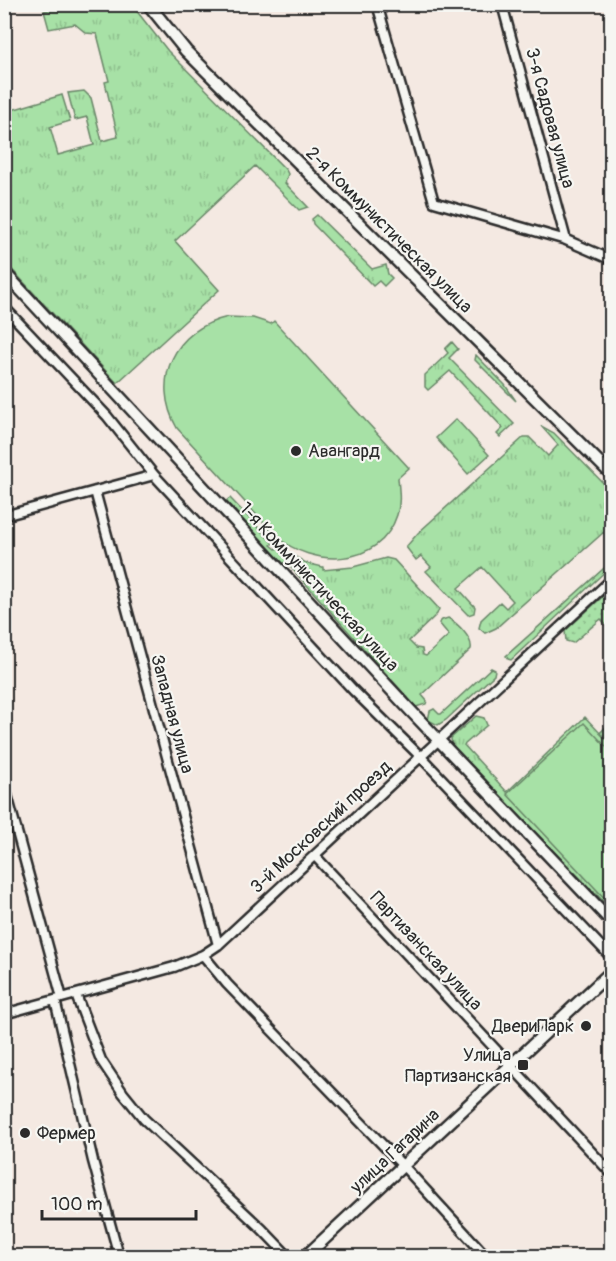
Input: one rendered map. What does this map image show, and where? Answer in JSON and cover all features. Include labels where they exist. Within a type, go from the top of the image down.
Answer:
[{"type":"street","name":"2-я Коммунистическая улица","points":[[148,4],[186,51],[612,475]]},
{"type":"street","points":[[377,4],[434,202],[567,240],[612,260]]},
{"type":"street","name":"3-я Садовая улица","points":[[502,4],[567,240]]},
{"type":"street","name":"1-я Коммунистическая улица","points":[[4,272],[439,741],[612,922]]},
{"type":"street","points":[[4,307],[107,416],[154,475],[366,703],[422,757],[612,958]]},
{"type":"street","points":[[4,516],[154,475]]},
{"type":"street","name":"Западная улица","points":[[95,492],[218,945]]},
{"type":"street","name":"3-й Московский проезд","points":[[4,1014],[174,967],[203,956],[315,856],[612,579]]},
{"type":"street","points":[[4,784],[59,999],[93,1161],[119,1257]]},
{"type":"street","name":"Партизанская улица","points":[[315,856],[612,1174]]},
{"type":"street","points":[[203,956],[227,984],[403,1166],[486,1257]]},
{"type":"street","name":"улица Гагарина","points":[[306,1257],[612,971]]},
{"type":"street","points":[[76,995],[101,1060],[137,1110],[262,1229],[288,1257]]},
{"type":"green space","points":[[62,5],[132,5],[168,51],[286,170],[288,174],[285,183],[308,207],[299,210],[255,166],[175,241],[219,290],[117,383],[5,262],[5,112],[62,95],[70,121],[50,127],[58,155],[94,145],[87,117],[75,120],[68,93],[84,91],[91,98],[102,141],[118,137],[105,82],[109,81],[97,34],[86,33],[75,24],[49,29],[44,11]]},
{"type":"green space","points":[[317,215],[372,269],[386,265],[388,274],[392,278],[384,286],[379,281],[373,286],[313,224],[312,219]]},
{"type":"green space","name":"Авангард","points":[[228,317],[253,318],[271,324],[274,321],[409,468],[398,478],[397,515],[388,532],[376,545],[361,553],[344,557],[308,554],[291,546],[276,536],[177,428],[169,410],[166,392],[167,375],[172,359],[193,333],[209,323]]},
{"type":"green space","points":[[452,342],[458,349],[449,358],[514,424],[500,437],[497,434],[503,428],[450,371],[428,390],[425,387],[425,375],[448,353],[445,349]]},
{"type":"green space","points":[[476,355],[505,385],[516,401],[475,360]]},
{"type":"green space","points":[[456,419],[489,455],[468,474],[436,438]]},
{"type":"green space","points":[[541,426],[554,433],[611,491],[611,540],[604,532],[496,628],[485,633],[479,628],[481,620],[500,602],[506,608],[513,601],[482,567],[458,588],[475,607],[474,613],[468,615],[426,571],[431,567],[421,556],[416,560],[406,547],[418,533],[524,437],[529,437],[548,456],[558,445]]},
{"type":"green space","points":[[230,498],[276,549],[278,547],[306,563],[323,567],[323,570],[353,567],[386,558],[394,560],[439,609],[437,614],[409,641],[416,648],[422,649],[423,655],[426,656],[449,635],[439,623],[448,618],[460,627],[470,640],[471,649],[422,695],[427,701],[426,704],[416,707],[287,563],[283,563],[226,501]]},
{"type":"green space","points":[[611,562],[611,566],[511,660],[508,659],[506,656]]},
{"type":"green space","points":[[611,589],[611,631],[601,619],[573,643],[566,641],[565,631]]},
{"type":"green space","points":[[491,668],[495,670],[494,675],[446,720],[438,725],[428,720],[430,711],[434,709],[441,714]]},
{"type":"green space","points":[[476,716],[484,718],[487,725],[464,745],[507,792],[585,717],[600,733],[611,722],[611,909],[458,755],[452,746],[451,738]]},
{"type":"green space","points":[[611,722],[611,745],[600,733]]},
{"type":"green space","points":[[584,723],[611,752],[611,905],[507,794]]},
{"type":"place","name":"Авангард","points":[[296,451]]},
{"type":"place","name":"ДвериПарк","points":[[586,1026]]},
{"type":"place","name":"Улица Партизанская","points":[[523,1065]]},
{"type":"place","name":"Фермер","points":[[25,1133]]}]
